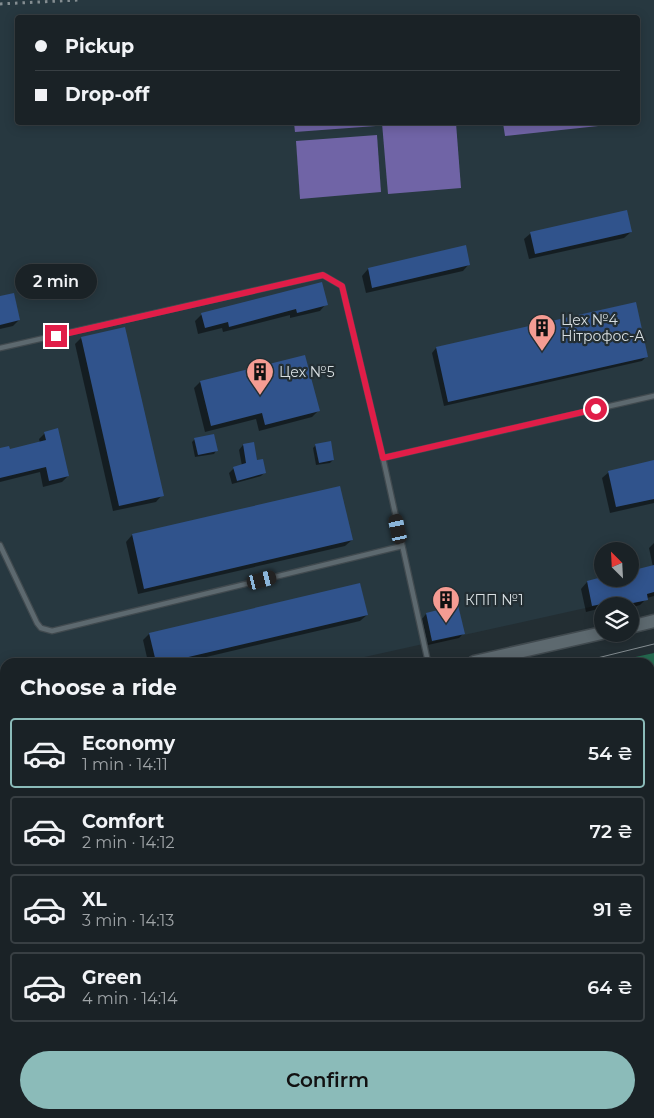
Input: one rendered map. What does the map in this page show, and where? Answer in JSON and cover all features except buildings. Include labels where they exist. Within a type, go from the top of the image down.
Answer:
[{"type":"street","points":[[639,625],[654,621]]},
{"type":"street","points":[[492,658],[594,635]]},
{"type":"lane","points":[[0,348],[323,275],[342,286],[383,458],[427,658]]},
{"type":"lane","points":[[383,458],[654,396]]},
{"type":"lane","points":[[0,545],[37,623],[41,628],[52,631],[402,546]]},
{"type":"shaded area","points":[[0,0],[654,0],[654,592],[647,594],[648,599],[639,601],[639,597],[594,597],[594,606],[360,658],[0,658]]},
{"type":"shaded area","points":[[294,125],[376,125],[376,126],[295,132]]},
{"type":"shaded area","points":[[382,125],[456,125],[461,188],[388,194]]},
{"type":"shaded area","points":[[503,125],[607,125],[505,136]]},
{"type":"shaded area","points":[[377,135],[381,192],[300,199],[296,141]]},
{"type":"green space","points":[[654,653],[654,658],[631,658]]},
{"type":"tram line","points":[[597,658],[654,644]]},
{"type":"railway","points":[[0,4],[78,0]]},
{"type":"place","name":"Цех №4 Нітрофос-А","points":[[542,352]]},
{"type":"place","name":"Цех №5","points":[[260,396]]},
{"type":"place","name":"КПП №1","points":[[446,624]]},
{"type":"route","points":[[56,336],[323,275],[342,286],[383,458],[596,409]]}]
